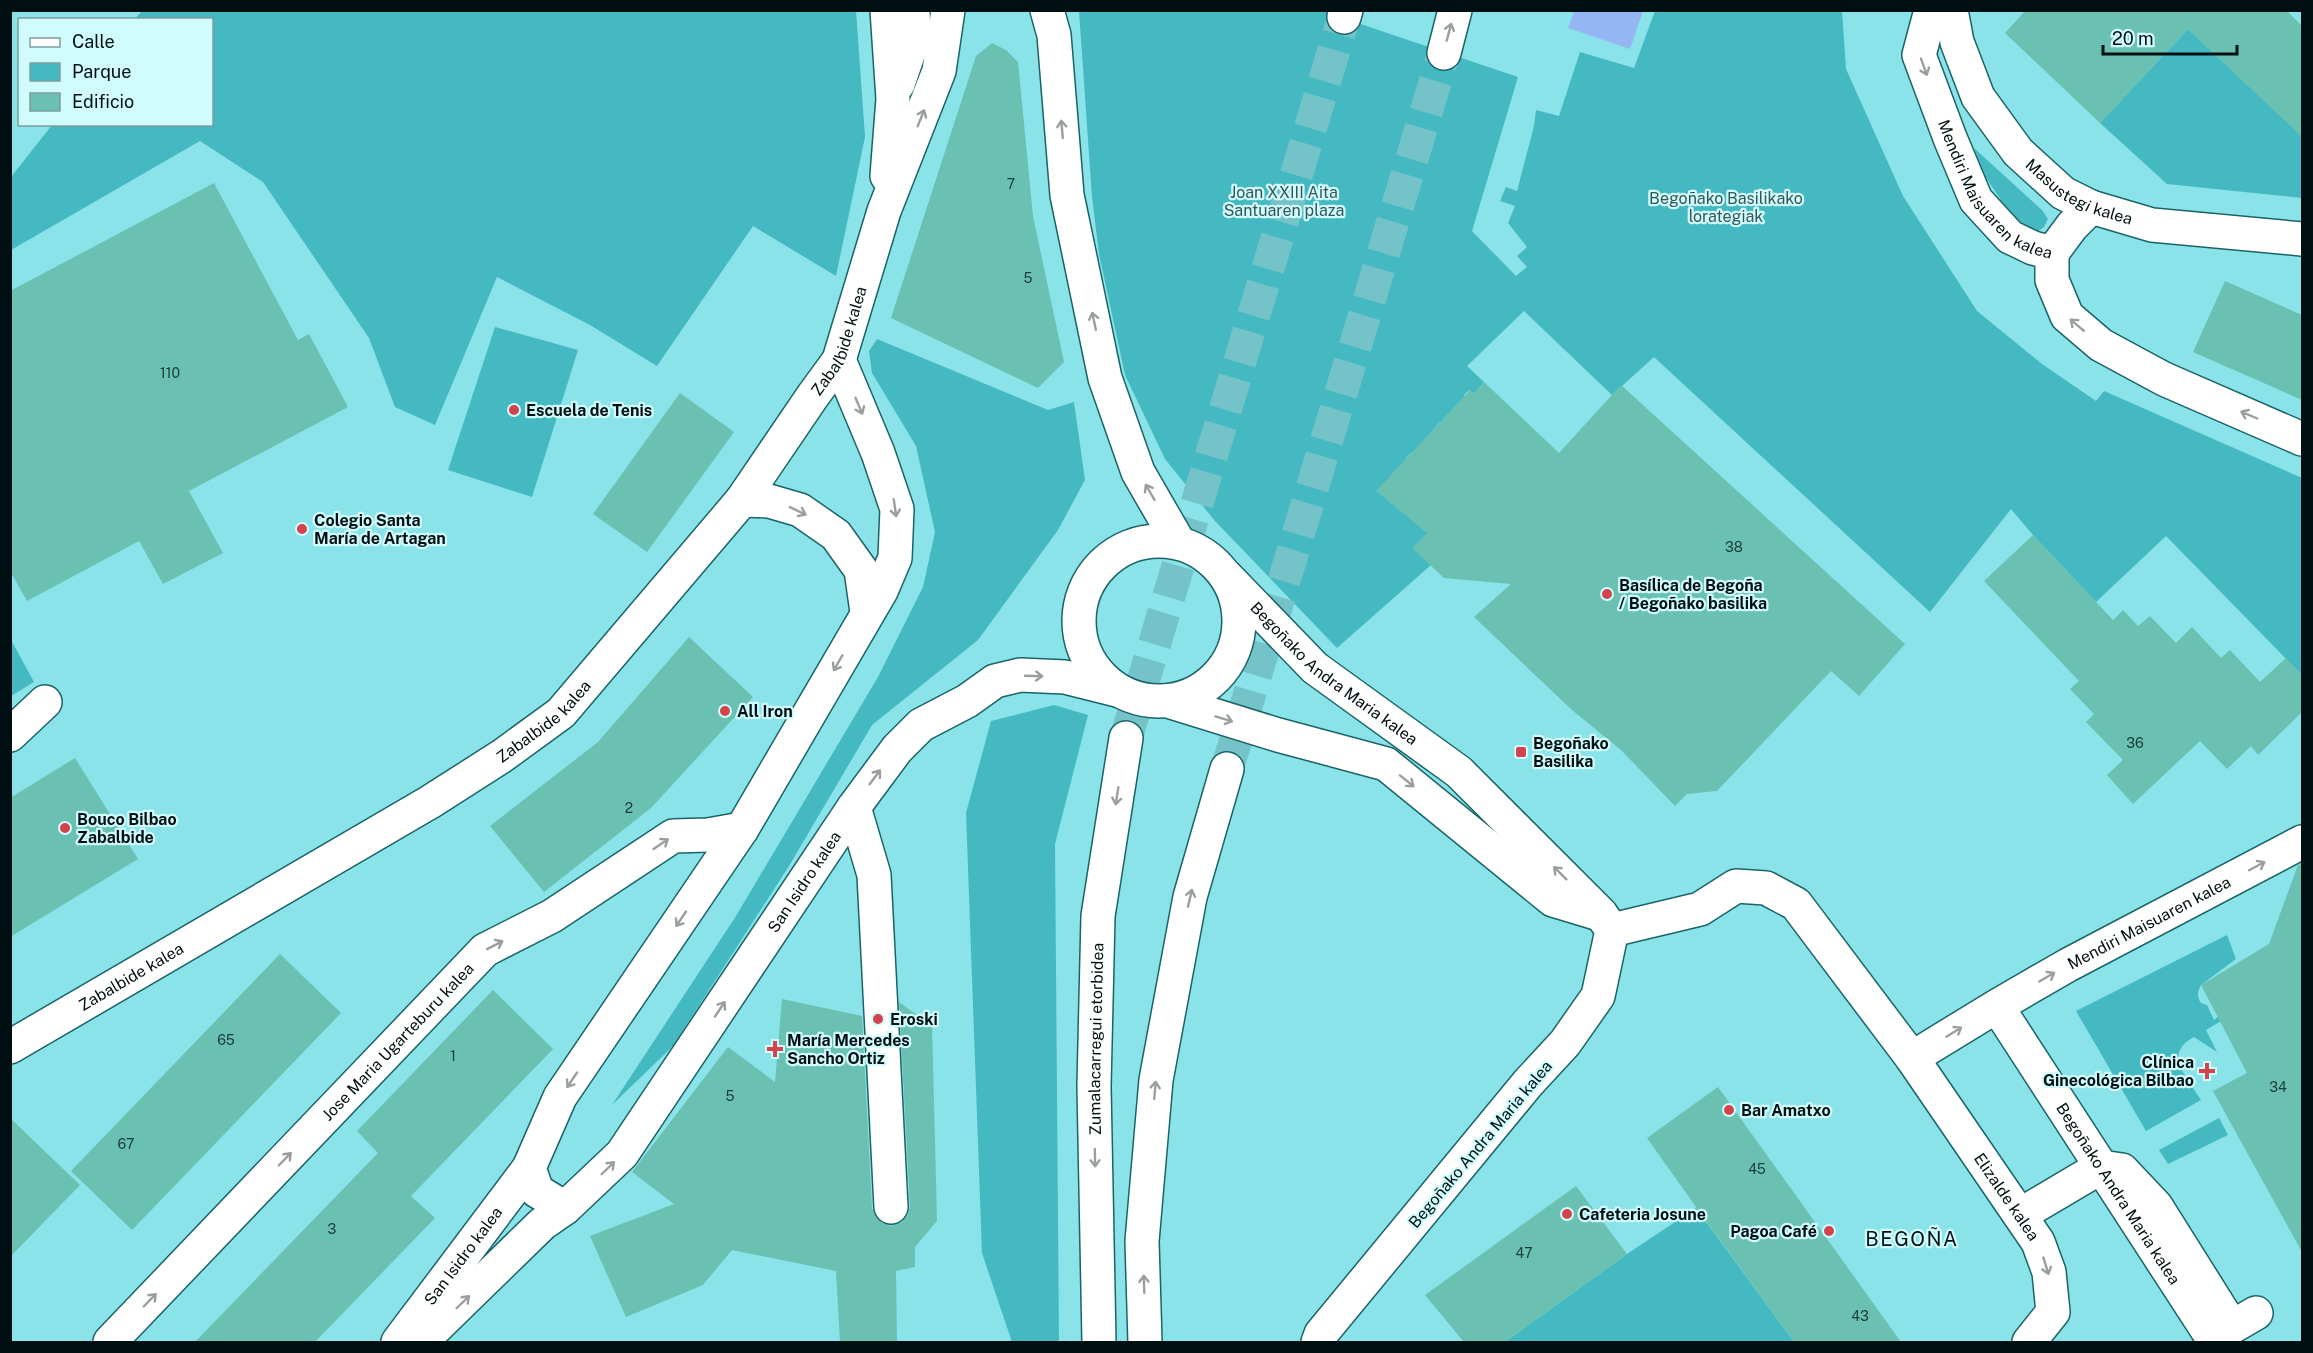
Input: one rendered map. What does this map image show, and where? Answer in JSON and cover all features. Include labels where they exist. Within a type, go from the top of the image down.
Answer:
[{"type":"street","name":"Zabalbide kalea","points":[[884,211],[893,99],[887,10]]},
{"type":"street","points":[[893,99],[914,37],[913,10]]},
{"type":"street","name":"Zabalbide kalea","points":[[10,1047],[430,802],[502,756],[561,713],[742,500],[839,360],[884,211],[939,71],[948,10]]},
{"type":"street","points":[[1047,10],[1054,35],[1067,195],[1105,378],[1138,472],[1179,543]]},
{"type":"street","points":[[1444,53],[1455,10]]},
{"type":"street","name":"Mendiri Maisuaren kalea","points":[[1931,10],[1919,55],[1976,200],[2010,237],[2033,248],[2052,253],[2052,280],[2067,316],[2101,345],[2164,379],[2302,439]]},
{"type":"street","name":"Masustegi kalea","points":[[1951,10],[1957,42],[1978,98],[2018,152],[2063,193],[2091,207],[2152,225],[2302,239]]},
{"type":"street","points":[[2052,253],[2072,226],[2091,207]]},
{"type":"street","name":"San Isidro kalea","points":[[398,1342],[529,1168],[560,1097],[742,829],[881,591],[895,558],[897,509],[878,453],[839,360]]},
{"type":"street","points":[[742,500],[769,501],[800,510],[836,535],[861,570],[867,612]]},
{"type":"street","points":[[1168,701],[1194,694],[1216,678],[1232,655],[1239,629],[1238,601],[1226,576],[1215,563],[1199,552],[1179,543],[1154,540],[1128,546],[1107,558],[1090,578],[1080,601],[1078,627],[1084,651],[1097,674],[1117,690],[1142,700],[1168,701],[1278,735],[1386,764],[1553,900],[1606,922],[1700,909],[1736,886],[1766,888],[1796,904],[1912,1059],[2000,1010]]},
{"type":"street","name":"Begoñako Andra Maria kalea","points":[[1226,576],[1315,668],[1459,772],[1606,922],[1598,996],[1565,1042],[1528,1083],[1321,1334],[1317,1342]]},
{"type":"street","name":"San Isidro kalea","points":[[421,1342],[542,1224],[565,1208],[622,1154],[854,807],[897,749],[921,725],[967,701],[995,681],[1020,675],[1065,677],[1117,690]]},
{"type":"street","points":[[10,735],[45,702]]},
{"type":"street","name":"Zumalacarregui etorbidea","points":[[1099,1342],[1094,1086],[1098,916],[1126,738]]},
{"type":"street","points":[[1145,1342],[1142,1240],[1156,1080],[1190,897],[1227,769]]},
{"type":"street","points":[[854,807],[873,875],[891,1207]]},
{"type":"street","name":"Jose Maria Ugarteburu kalea","points":[[110,1342],[485,950],[552,916],[673,836],[742,829]]},
{"type":"street","name":"Mendiri Maisuaren kalea","points":[[2000,1010],[2068,965],[2302,842]]},
{"type":"street","name":"Begoñako Andra Maria kalea","points":[[2000,1010],[2215,1342]]},
{"type":"street","name":"Elizalde kalea","points":[[1912,1059],[2038,1242],[2049,1272],[2053,1312],[2029,1342]]},
{"type":"street","points":[[2020,1215],[2101,1167],[2122,1170],[2156,1206],[2232,1327],[2256,1313]]},
{"type":"street","points":[[529,1168],[537,1191],[565,1208]]},
{"type":"green space","points":[[142,11],[856,11],[865,137],[836,276],[753,226],[657,366],[590,325],[497,277],[435,425],[395,407],[369,338],[263,182],[200,141],[11,250],[11,177],[51,126],[213,126],[213,18],[136,18]]},
{"type":"green space","points":[[1079,11],[1322,11],[1518,77],[1472,231],[1516,276],[1527,267],[1517,256],[1527,247],[1508,223],[1515,206],[1500,201],[1506,187],[1517,191],[1536,110],[1559,116],[1580,52],[1634,68],[1655,11],[1842,11],[1846,69],[1903,196],[1977,311],[2042,364],[2096,401],[2104,391],[2302,478],[2302,675],[2166,536],[2096,602],[2011,509],[1930,612],[1654,357],[1612,395],[1524,311],[1467,366],[1484,382],[1474,394],[1469,390],[1464,395],[1467,400],[1445,425],[1440,422],[1435,427],[1438,432],[1416,456],[1411,453],[1406,458],[1429,531],[1431,565],[1337,648],[1215,521],[1165,459],[1125,375],[1099,254],[1092,197]]},
{"type":"green space","points":[[2188,29],[2287,122],[2302,105],[2302,198],[2167,184],[2100,123]]},
{"type":"green space","points":[[1974,148],[2042,210],[2048,219],[2044,227],[2036,233],[2018,226],[1985,176]]},
{"type":"green space","name":"Escuela de Tenis","points":[[495,327],[578,350],[532,497],[448,470]]},
{"type":"green space","points":[[877,339],[1048,410],[1074,402],[1085,480],[1058,530],[978,640],[872,725],[789,866],[673,1046],[612,1105],[736,916],[878,677],[923,587],[935,532],[916,446],[872,373],[869,351]]},
{"type":"green space","points":[[10,638],[34,682],[11,696],[10,696]]},
{"type":"green space","points":[[1054,705],[1088,715],[1055,844],[1059,1342],[1012,1342],[982,1253],[966,813],[991,721]]},
{"type":"green space","points":[[2227,935],[2236,959],[2201,985],[2198,994],[2201,1003],[2207,1005],[2214,1020],[2219,1016],[2221,1021],[2206,1030],[2217,1052],[2194,1037],[2185,1044],[2178,1058],[2184,1074],[2201,1100],[2146,1131],[2076,1011]]},
{"type":"green space","points":[[2219,1118],[2228,1135],[2168,1164],[2159,1150]]},
{"type":"green space","points":[[1696,1208],[1794,1342],[1505,1342],[1627,1254]]},
{"type":"shaded area","points":[[1574,10],[1643,11],[1630,49],[1568,28]]},
{"type":"building","points":[[2026,10],[2286,10],[2302,26],[2302,137],[2188,29],[2100,123],[2005,33]]},
{"type":"building","points":[[992,43],[1006,50],[1018,62],[1033,216],[1064,362],[1038,388],[891,318],[976,56]]},
{"type":"building","points":[[214,183],[298,340],[309,334],[348,407],[189,491],[223,553],[163,584],[139,541],[27,601],[10,571],[10,291]]},
{"type":"building","points":[[2225,281],[2302,315],[2302,400],[2193,352]]},
{"type":"building","name":"Basílica de Begoña / Begoñako basilika","points":[[1484,382],[1559,453],[1621,385],[1905,644],[1859,696],[1831,671],[1717,791],[1687,794],[1675,806],[1621,750],[1572,710],[1474,617],[1511,584],[1444,578],[1412,548],[1427,533],[1376,491],[1470,390],[1474,394]]},
{"type":"building","points":[[680,393],[734,432],[647,552],[593,514]]},
{"type":"building","points":[[2033,535],[2113,620],[2123,610],[2138,626],[2150,616],[2176,643],[2192,627],[2221,658],[2230,650],[2260,682],[2286,658],[2302,675],[2302,712],[2258,755],[2251,746],[2227,769],[2200,741],[2133,804],[2107,775],[2123,760],[2086,722],[2094,714],[2070,689],[2079,681],[1984,581]]},
{"type":"building","points":[[689,637],[753,697],[651,808],[544,892],[490,826],[598,742]]},
{"type":"building","name":"Bouco Bilbao Zabalbide","points":[[75,758],[138,859],[10,937],[10,798]]},
{"type":"building","points":[[2302,864],[2302,1252],[2213,1091],[2247,1073],[2201,985],[2269,944],[2298,865]]},
{"type":"building","points":[[280,954],[341,1013],[132,1230],[71,1171]]},
{"type":"building","points":[[493,990],[553,1049],[411,1196],[435,1218],[315,1342],[195,1342],[378,1153],[357,1131]]},
{"type":"building","points":[[782,999],[862,1016],[872,1208],[876,1218],[891,1226],[902,1222],[908,1215],[910,1206],[899,1002],[932,1026],[937,1221],[915,1247],[915,1267],[896,1271],[897,1342],[840,1342],[836,1271],[732,1250],[703,1285],[626,1317],[590,1236],[674,1204],[632,1172],[728,1047],[775,1082]]},
{"type":"building","points":[[1718,1087],[1901,1342],[1794,1342],[1701,1214],[1647,1138]]},
{"type":"building","points":[[10,1118],[80,1185],[10,1257]]},
{"type":"building","points":[[1576,1186],[1627,1254],[1505,1342],[1464,1342],[1425,1295]]},
{"type":"tunnel","points":[[1126,738],[1344,17]]},
{"type":"tunnel","points":[[1227,769],[1444,53]]},
{"type":"place","name":"Escuela de Tenis","points":[[514,410]]},
{"type":"place","name":"Colegio Santa María de Artagan","points":[[302,529]]},
{"type":"place","name":"Basílica de Begoña / Begoñako basilika","points":[[1607,594]]},
{"type":"place","name":"All Iron","points":[[725,711]]},
{"type":"place","name":"Begoñako Basilika","points":[[1521,752]]},
{"type":"place","name":"Bouco Bilbao Zabalbide","points":[[65,828]]},
{"type":"place","name":"Eroski","points":[[878,1019]]},
{"type":"place","name":"María Mercedes Sancho Ortiz","points":[[775,1049]]},
{"type":"place","name":"Clínica Ginecológica Bilbao","points":[[2207,1071]]},
{"type":"place","name":"Bar Amatxo","points":[[1729,1110]]},
{"type":"place","name":"Cafeteria Josune","points":[[1567,1214]]},
{"type":"place","name":"Pagoa Café","points":[[1829,1231]]},
{"type":"district","name":"BEGOÑA","points":[[1912,1239]]},
{"type":"park label","name":"Joan XXIII Aita Santuaren plaza","points":[[1284,201]]},
{"type":"park label","name":"Begoñako Basilikako lorategiak","points":[[1726,207]]}]
